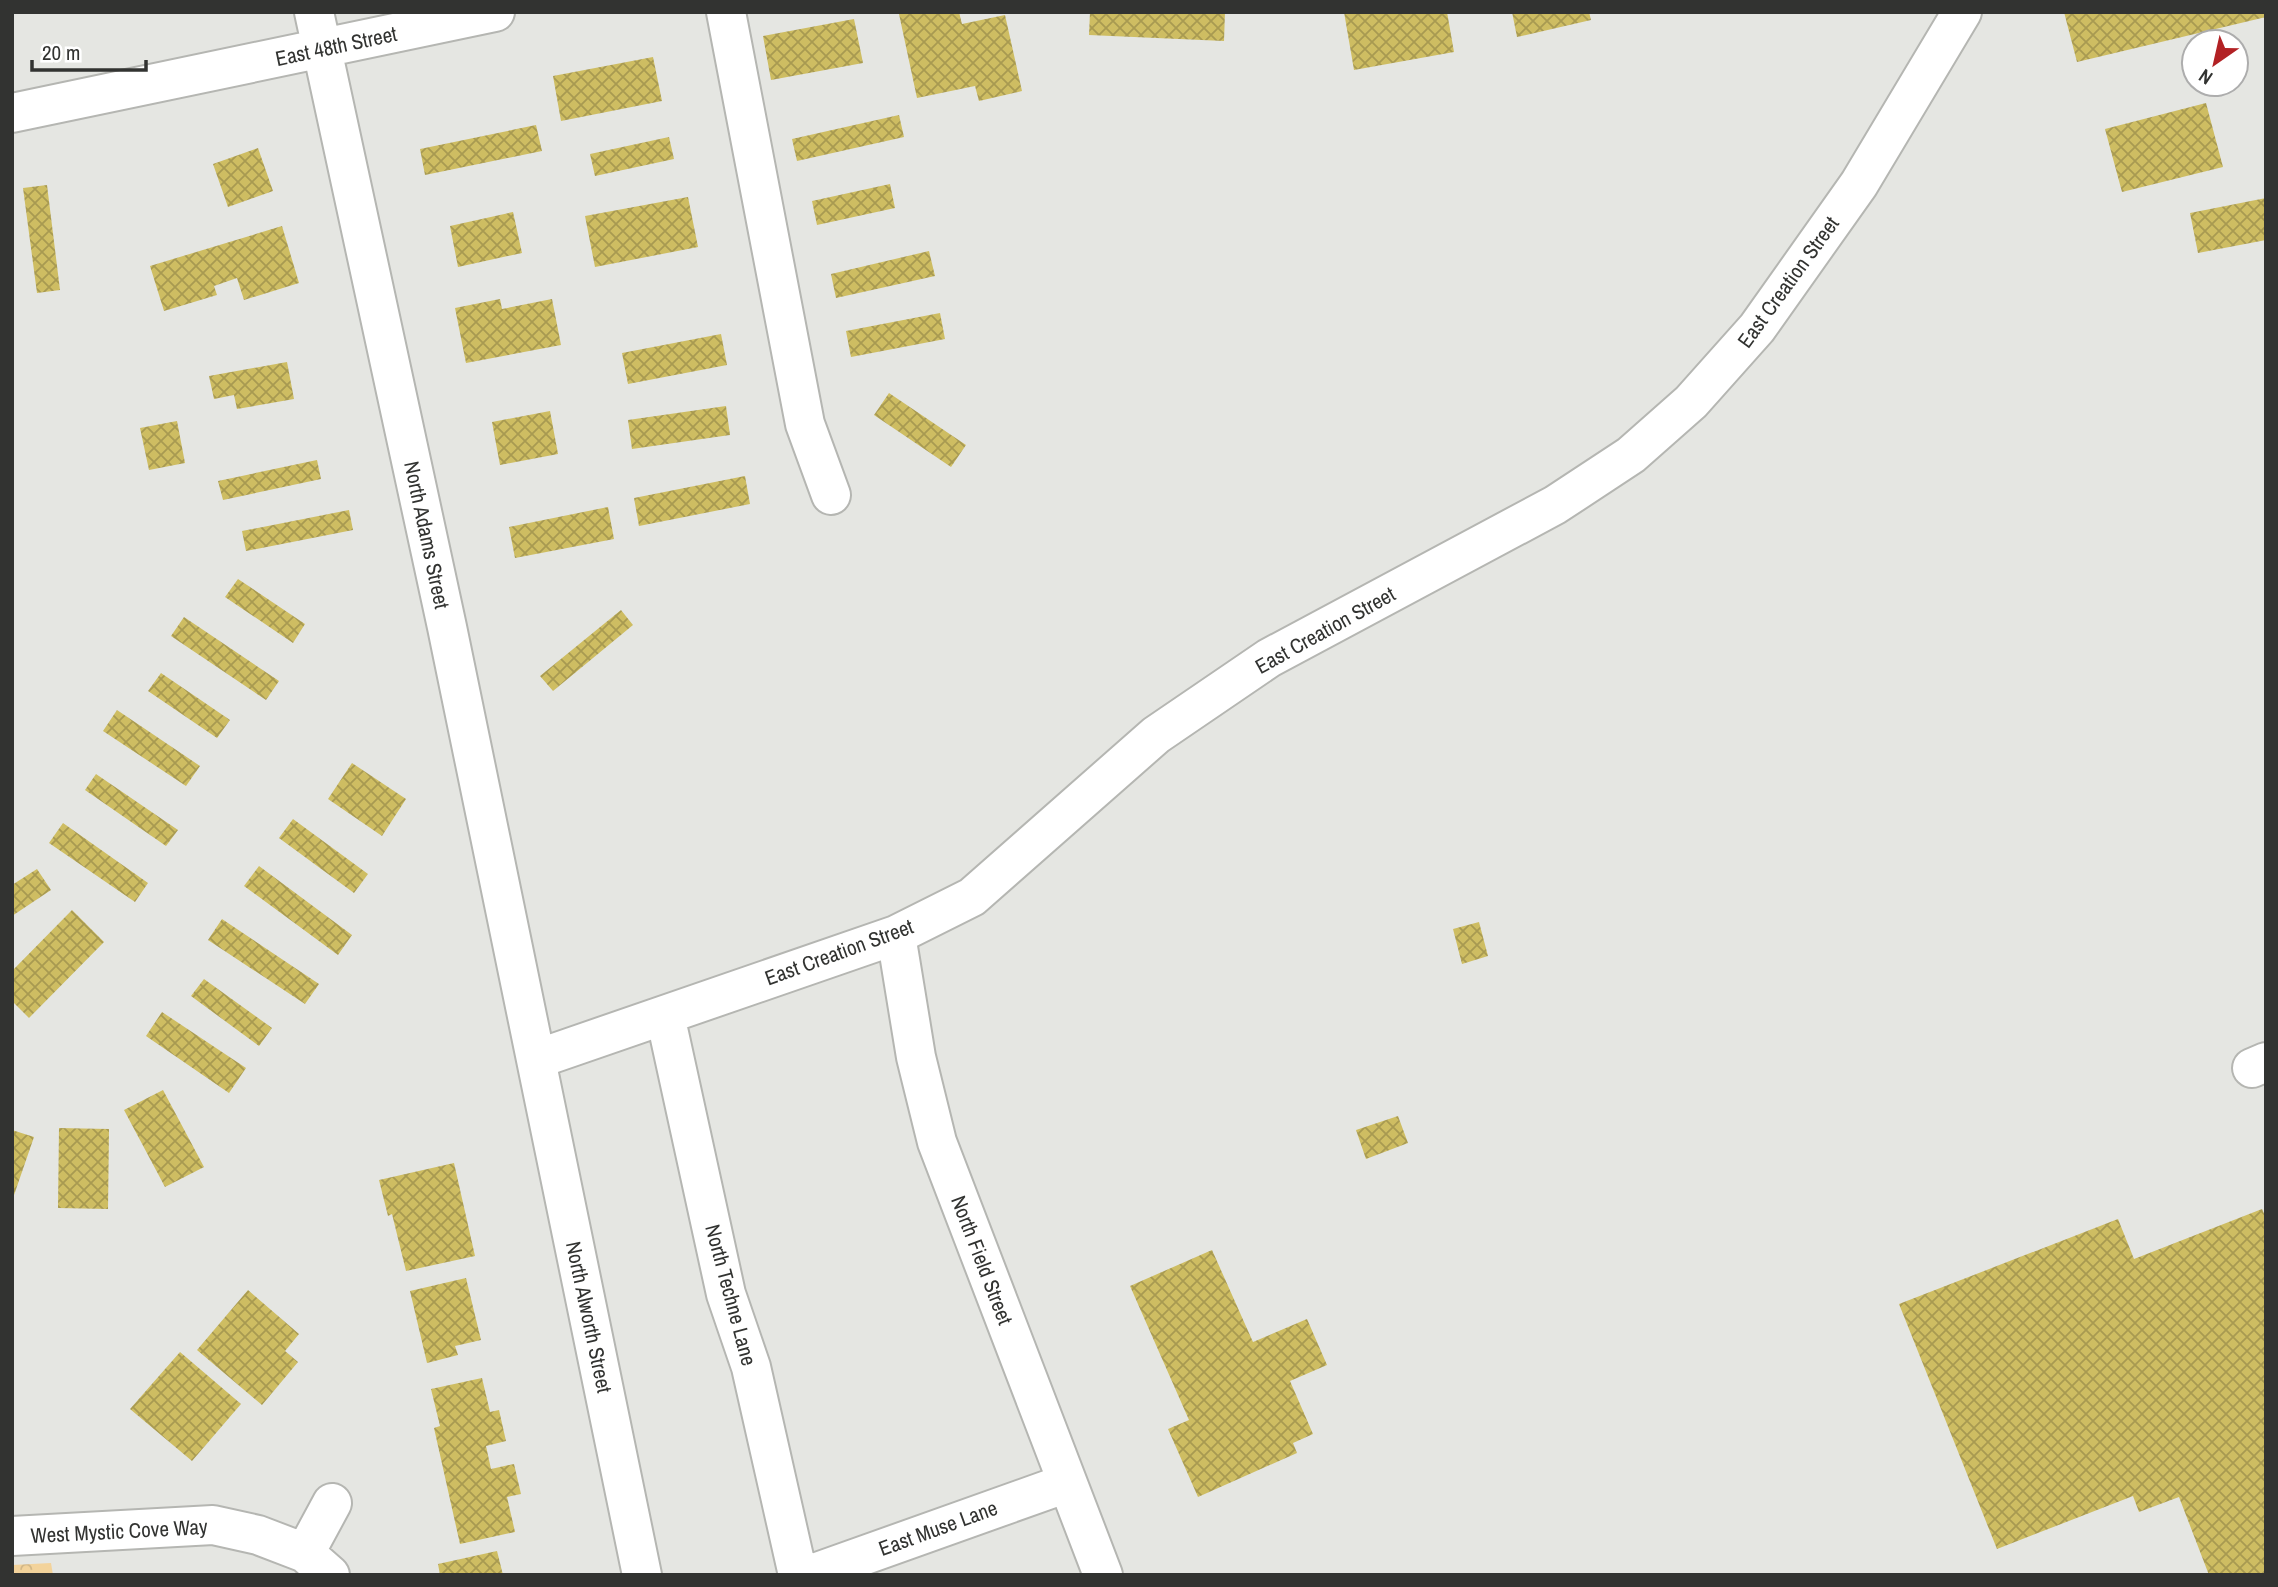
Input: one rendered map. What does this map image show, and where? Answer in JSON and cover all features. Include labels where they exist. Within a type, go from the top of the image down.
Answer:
[{"type":"street","name":"North Adams Street","points":[[314,12],[537,1059]]},
{"type":"street","name":"East 48th Street","points":[[12,113],[495,12]]},
{"type":"street","points":[[726,12],[805,424],[831,495]]},
{"type":"street","name":"East Creation Street","points":[[537,1059],[896,935],[972,897],[1156,735],[1269,658],[1555,505],[1631,455],[1691,402],[1757,328],[1859,184],[1962,12]]},
{"type":"street","name":"North Field Street","points":[[896,935],[916,1057],[937,1142],[1103,1575]]},
{"type":"street","name":"North Techne Lane","points":[[665,1015],[726,1294],[751,1367],[798,1575]]},
{"type":"street","name":"North Alworth Street","points":[[537,1059],[642,1575]]},
{"type":"street","name":"East Muse Lane","points":[[809,1575],[1067,1483]]},
{"type":"street","name":"West Mystic Cove Way","points":[[12,1536],[213,1525],[258,1535],[317,1564],[332,1503]]},
{"type":"green space","points":[[51,1563],[53,1575],[12,1575],[12,1565]]},
{"type":"building","points":[[959,12],[962,24],[1005,15],[1022,91],[979,101],[975,86],[917,98],[899,14]]},
{"type":"building","points":[[1090,12],[1225,12],[1224,41],[1089,35]]},
{"type":"building","points":[[1344,12],[1447,12],[1454,52],[1354,70]]},
{"type":"building","points":[[1512,12],[1589,12],[1591,20],[1517,37]]},
{"type":"building","points":[[2064,12],[2266,12],[2266,17],[2220,28],[2180,28],[2180,37],[2077,62]]},
{"type":"building","points":[[854,19],[863,63],[771,80],[763,36]]},
{"type":"building","points":[[653,57],[662,101],[561,121],[553,76]]},
{"type":"building","points":[[2206,103],[2223,167],[2122,192],[2105,129]]},
{"type":"building","points":[[899,115],[904,137],[797,161],[792,139]]},
{"type":"building","points":[[536,125],[542,151],[425,175],[420,149]]},
{"type":"building","points":[[669,137],[674,159],[595,176],[590,154]]},
{"type":"building","points":[[258,148],[273,191],[228,207],[213,164]]},
{"type":"building","points":[[890,184],[895,208],[817,225],[812,201]]},
{"type":"building","points":[[47,185],[60,290],[37,293],[23,188]]},
{"type":"building","points":[[688,197],[698,247],[595,267],[585,216]]},
{"type":"building","points":[[2266,198],[2266,240],[2198,253],[2190,213]]},
{"type":"building","points":[[513,212],[522,253],[458,267],[450,226]]},
{"type":"building","points":[[282,226],[299,283],[244,300],[237,278],[214,286],[217,295],[164,311],[150,266]]},
{"type":"building","points":[[929,251],[935,276],[836,298],[831,274]]},
{"type":"building","points":[[500,299],[502,309],[552,299],[561,345],[466,363],[455,308]]},
{"type":"building","points":[[940,313],[945,339],[851,357],[846,331]]},
{"type":"building","points":[[721,334],[727,365],[628,384],[622,353]]},
{"type":"building","points":[[287,362],[294,399],[237,409],[234,395],[214,399],[209,376]]},
{"type":"building","points":[[889,393],[966,445],[951,467],[874,415]]},
{"type":"building","points":[[726,406],[730,435],[632,449],[628,420]]},
{"type":"building","points":[[550,411],[558,454],[500,465],[492,422]]},
{"type":"building","points":[[177,421],[185,463],[149,470],[140,428]]},
{"type":"building","points":[[317,460],[321,479],[223,500],[218,481]]},
{"type":"building","points":[[745,476],[750,504],[639,526],[634,498]]},
{"type":"building","points":[[608,507],[614,539],[515,558],[509,527]]},
{"type":"building","points":[[349,510],[353,530],[246,551],[242,531]]},
{"type":"building","points":[[238,579],[305,624],[293,643],[225,597]]},
{"type":"building","points":[[621,610],[633,625],[553,691],[540,676]]},
{"type":"building","points":[[184,617],[279,681],[266,700],[171,636]]},
{"type":"building","points":[[161,673],[230,720],[217,738],[148,691]]},
{"type":"building","points":[[117,710],[200,766],[186,786],[103,731]]},
{"type":"building","points":[[352,763],[406,799],[382,836],[328,799]]},
{"type":"building","points":[[96,774],[178,830],[166,846],[85,790]]},
{"type":"building","points":[[293,819],[368,874],[354,893],[279,838]]},
{"type":"building","points":[[63,823],[148,883],[135,902],[49,843]]},
{"type":"building","points":[[259,866],[352,935],[338,955],[244,886]]},
{"type":"building","points":[[37,869],[51,890],[12,916],[12,885]]},
{"type":"building","points":[[72,910],[104,942],[29,1018],[12,1001],[12,971]]},
{"type":"building","points":[[222,919],[319,984],[305,1004],[208,940]]},
{"type":"building","points":[[1479,922],[1488,956],[1462,964],[1453,929]]},
{"type":"building","points":[[204,979],[272,1028],[259,1046],[191,996]]},
{"type":"building","points":[[162,1012],[246,1068],[229,1093],[146,1036]]},
{"type":"building","points":[[163,1090],[204,1167],[165,1187],[124,1110]]},
{"type":"building","points":[[1398,1116],[1408,1143],[1366,1159],[1356,1130]]},
{"type":"building","points":[[59,1128],[109,1129],[108,1209],[58,1208]]},
{"type":"building","points":[[12,1130],[34,1137],[13,1198],[12,1198]]},
{"type":"building","points":[[454,1163],[475,1256],[406,1271],[392,1214],[388,1216],[379,1180]]},
{"type":"building","points":[[2262,1209],[2266,1218],[2266,1575],[2209,1575],[2179,1497],[2139,1512],[2133,1496],[1997,1549],[1899,1304],[2118,1219],[2134,1259]]},
{"type":"building","points":[[1212,1250],[1253,1342],[1307,1319],[1327,1365],[1290,1381],[1313,1434],[1293,1443],[1297,1453],[1198,1497],[1168,1429],[1189,1420],[1130,1286]]},
{"type":"building","points":[[466,1278],[481,1340],[455,1346],[458,1355],[427,1363],[410,1291]]},
{"type":"building","points":[[248,1290],[299,1334],[285,1351],[298,1362],[262,1405],[197,1350]]},
{"type":"building","points":[[180,1352],[241,1404],[192,1461],[130,1409]]},
{"type":"building","points":[[482,1378],[490,1412],[499,1410],[506,1441],[486,1446],[491,1469],[514,1464],[521,1494],[507,1497],[515,1532],[460,1544],[434,1428],[440,1426],[431,1389]]},
{"type":"building","points":[[497,1551],[503,1575],[440,1575],[438,1564]]}]
